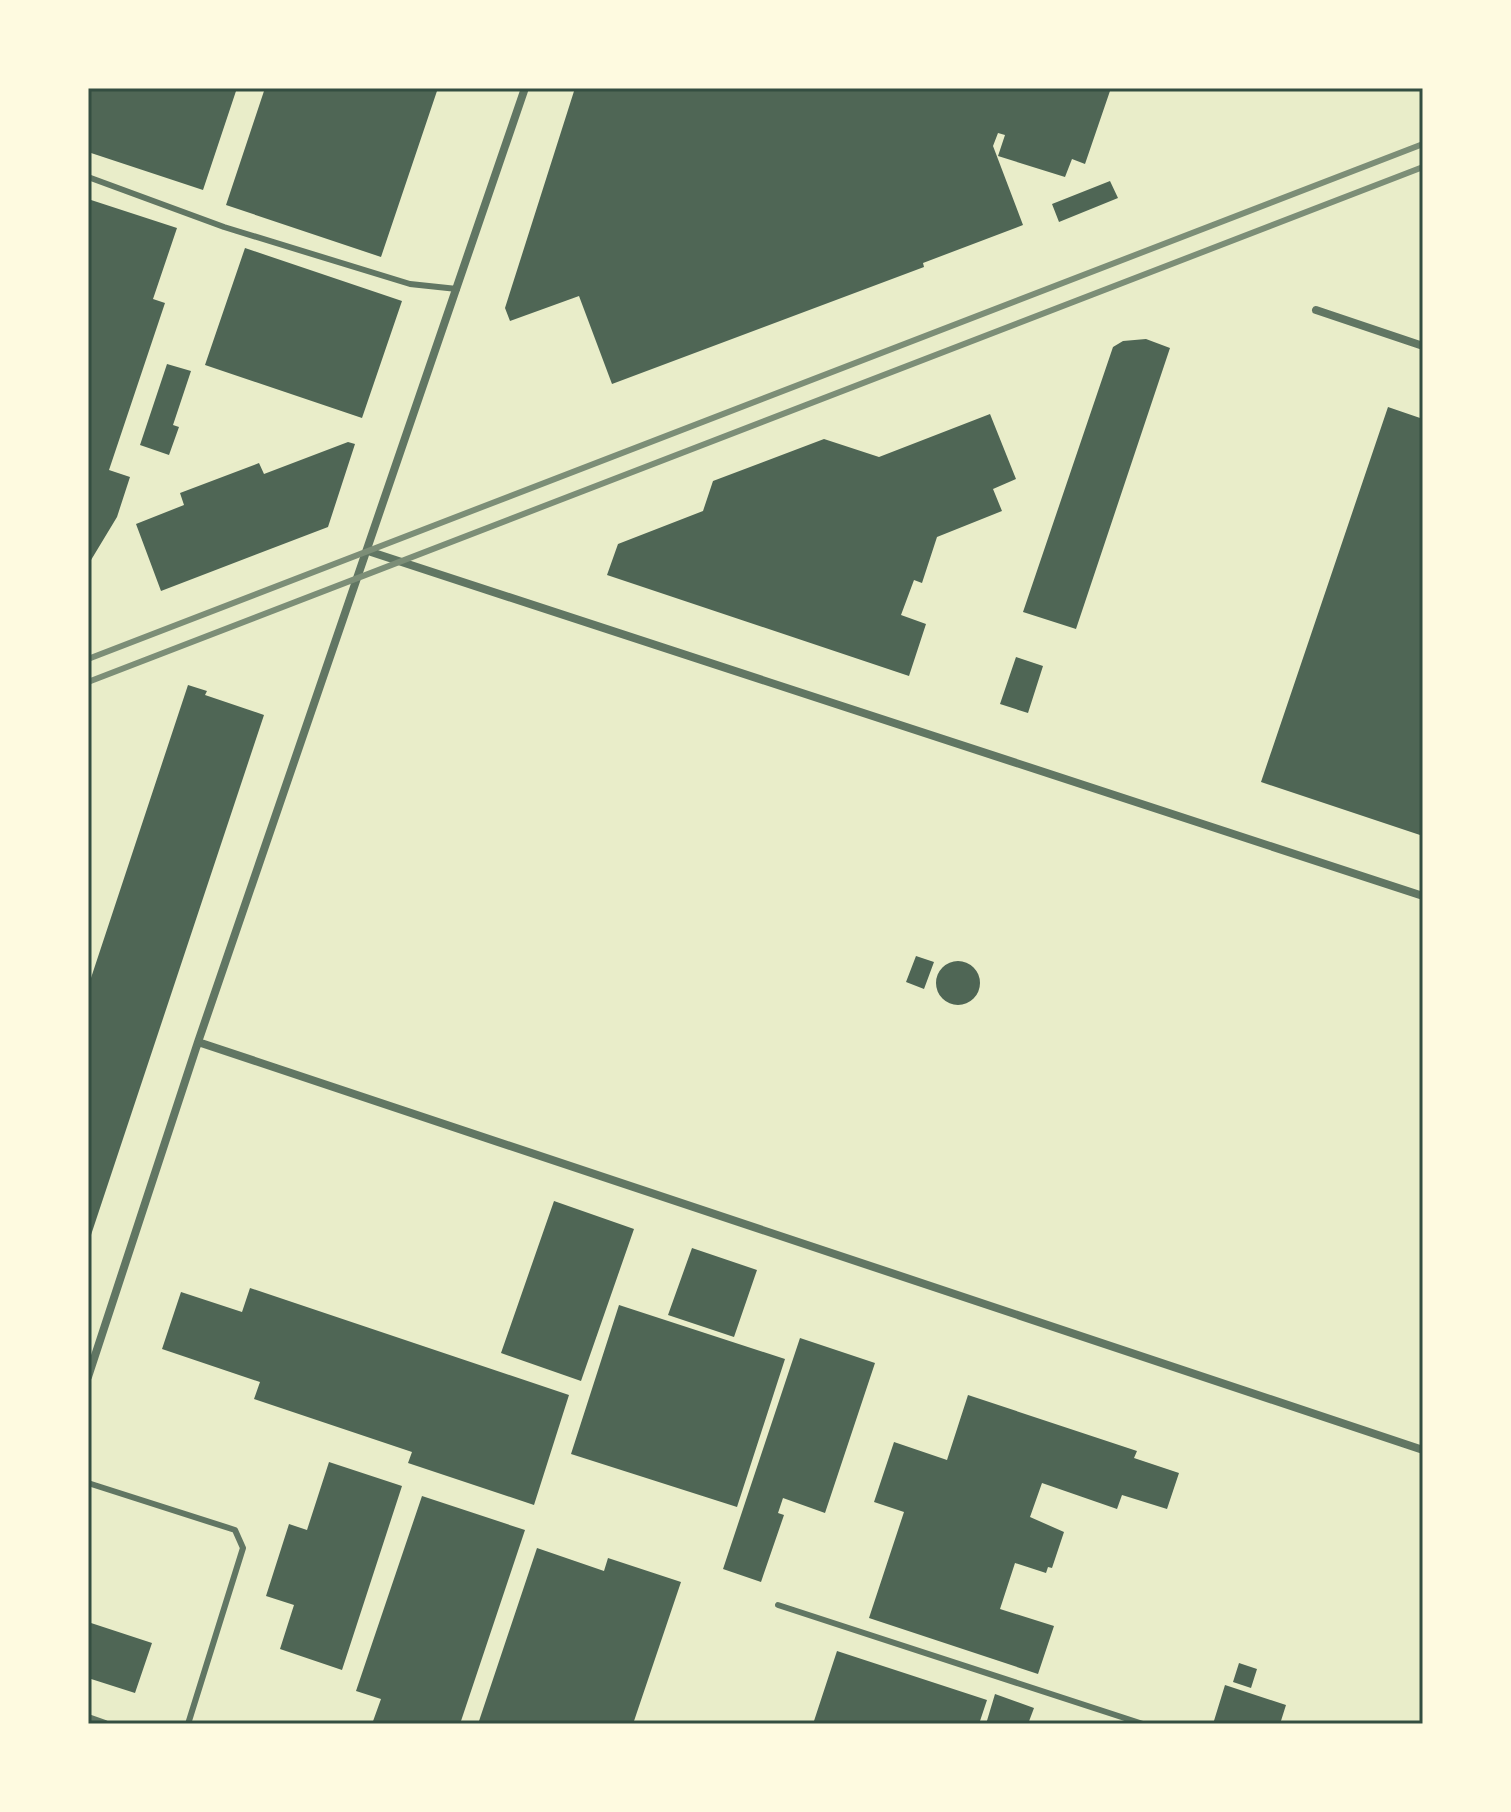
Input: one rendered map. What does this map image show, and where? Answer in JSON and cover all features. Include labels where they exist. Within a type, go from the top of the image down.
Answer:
[{"type":"street","points":[[88,1377],[198,1042],[525,88]]},
{"type":"street","points":[[1316,310],[1423,346]]},
{"type":"street","points":[[368,551],[1423,896]]},
{"type":"street","points":[[198,1042],[1423,1450]]},
{"type":"street","points":[[88,1718],[105,1724]]},
{"type":"lane","points":[[88,177],[224,227],[410,284],[457,289]]},
{"type":"lane","points":[[88,1483],[235,1530],[243,1548],[188,1724]]},
{"type":"lane","points":[[778,1605],[1143,1724]]},
{"type":"building","points":[[88,88],[237,88],[203,190],[88,152]]},
{"type":"building","points":[[265,88],[438,88],[381,257],[226,205]]},
{"type":"building","points":[[575,88],[1111,88],[1085,164],[1072,159],[1065,177],[998,156],[1005,135],[998,133],[993,146],[1023,225],[923,263],[924,267],[612,384],[579,296],[510,321],[505,308]]},
{"type":"building","points":[[1110,181],[1118,198],[1059,222],[1052,204]]},
{"type":"building","points":[[88,199],[177,228],[153,299],[165,303],[109,470],[130,477],[117,517],[88,565]]},
{"type":"building","points":[[245,248],[402,301],[362,418],[205,365]]},
{"type":"building","points":[[1146,339],[1170,348],[1076,629],[1023,612],[1113,347],[1123,341]]},
{"type":"building","points":[[167,364],[191,371],[173,425],[179,427],[169,455],[140,445]]},
{"type":"building","points":[[1388,407],[1423,419],[1423,836],[1261,782]]},
{"type":"building","points":[[990,414],[1016,479],[993,489],[1002,511],[937,537],[922,583],[914,580],[901,615],[926,624],[909,676],[607,575],[618,544],[703,511],[713,481],[824,439],[879,457]]},
{"type":"building","points":[[348,442],[355,444],[328,527],[161,591],[136,524],[184,505],[180,493],[259,463],[264,474]]},
{"type":"building","points":[[1016,657],[1043,666],[1028,713],[1000,704]]},
{"type":"building","points":[[188,685],[207,691],[205,695],[264,715],[88,1244],[88,987]]},
{"type":"building","points":[[916,956],[934,962],[924,989],[906,982]]},
{"type":"building","points":[[958,961],[974,967],[980,983],[974,999],[958,1005],[942,999],[936,983],[942,967]]},
{"type":"building","points":[[554,1201],[634,1229],[581,1381],[501,1353]]},
{"type":"building","points":[[692,1248],[757,1270],[734,1337],[668,1315]]},
{"type":"building","points":[[250,1288],[569,1395],[534,1505],[408,1463],[412,1452],[254,1399],[260,1382],[162,1349],[181,1292],[242,1312]]},
{"type":"building","points":[[619,1305],[785,1359],[737,1507],[571,1454]]},
{"type":"building","points":[[800,1338],[875,1363],[825,1513],[783,1498],[778,1513],[784,1515],[761,1582],[723,1569]]},
{"type":"building","points":[[968,1395],[1137,1451],[1134,1458],[1179,1473],[1167,1509],[1122,1495],[1117,1509],[1042,1483],[1030,1517],[1064,1532],[1052,1568],[1048,1567],[1046,1573],[1015,1563],[1000,1609],[1054,1626],[1038,1674],[869,1618],[904,1512],[874,1502],[894,1442],[947,1460]]},
{"type":"building","points":[[329,1462],[402,1486],[342,1670],[280,1649],[294,1605],[266,1596],[289,1524],[307,1530]]},
{"type":"building","points":[[422,1496],[525,1530],[460,1724],[372,1724],[381,1699],[356,1691]]},
{"type":"building","points":[[537,1548],[604,1571],[608,1558],[681,1582],[633,1724],[478,1724]]},
{"type":"building","points":[[88,1622],[152,1643],[135,1693],[88,1678]]},
{"type":"building","points":[[837,1651],[987,1700],[979,1724],[813,1724]]},
{"type":"building","points":[[1239,1663],[1257,1669],[1251,1688],[1233,1682]]},
{"type":"building","points":[[1225,1685],[1286,1705],[1280,1724],[1213,1724]]},
{"type":"building","points":[[995,1694],[1034,1708],[1028,1724],[986,1724]]},
{"type":"railway","points":[[88,659],[1423,144]]},
{"type":"railway","points":[[88,682],[1423,167]]}]
